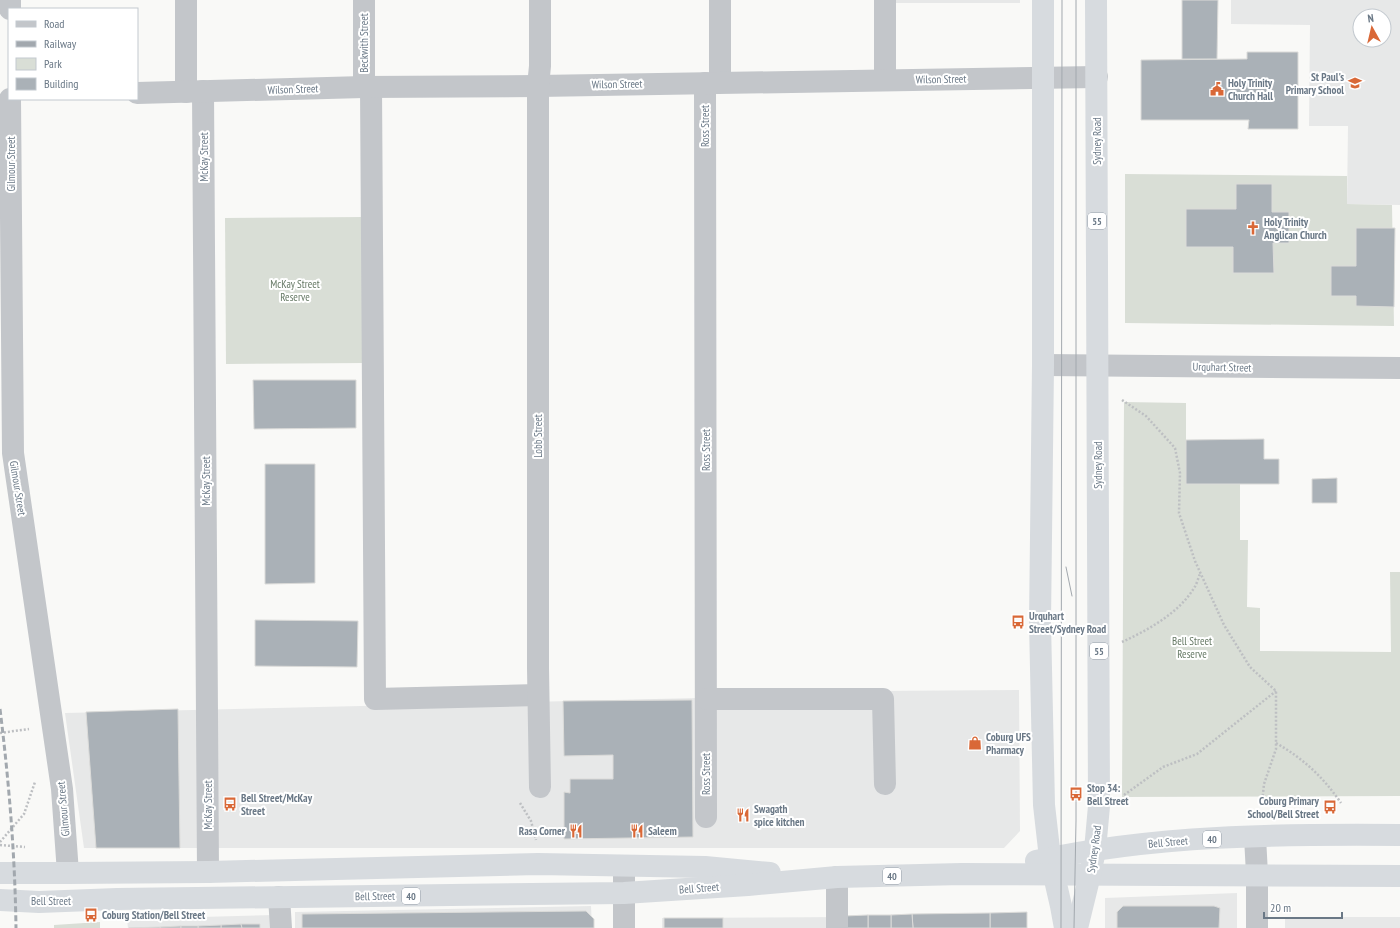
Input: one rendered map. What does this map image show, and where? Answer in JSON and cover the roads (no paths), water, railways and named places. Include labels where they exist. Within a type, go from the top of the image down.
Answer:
[{"type":"highway","points":[[1043,0],[1043,365],[1040,623],[1044,805],[1051,866],[1065,928]]},
{"type":"highway","name":"Sydney Road","points":[[1077,928],[1095,850],[1100,800],[1096,0]]},
{"type":"highway","name":"Bell Street","points":[[0,900],[39,902],[279,897],[624,893],[829,878],[962,874],[1051,866],[1095,850],[1200,839],[1329,834],[1400,835]]},
{"type":"highway","name":"Bell Street","points":[[0,873],[68,874],[208,872],[530,864],[706,867],[829,878]]},
{"type":"highway","name":"Bell Street","points":[[1051,866],[1090,875],[1257,874],[1400,876]]},
{"type":"street","name":"McKay Street","points":[[186,0],[195,92],[208,872]]},
{"type":"street","name":"Beckwith Street","points":[[364,0],[368,87],[375,698],[538,695]]},
{"type":"street","name":"Lobb Street","points":[[540,0],[540,66],[538,86],[538,695],[540,787]]},
{"type":"street","name":"Ross Street","points":[[706,817],[713,82],[720,0]]},
{"type":"street","points":[[885,0],[885,80]]},
{"type":"street","name":"Wilson Street","points":[[138,93],[368,87],[538,86],[1097,77]]},
{"type":"street","name":"Gilmour Street","points":[[10,100],[12,453],[62,789],[68,874]]},
{"type":"street","name":"Urquhart Street","points":[[1043,365],[1400,368]]},
{"type":"street","points":[[707,699],[883,699],[885,784]]},
{"type":"street","points":[[1255,837],[1257,928]]},
{"type":"street","points":[[624,866],[624,928]]},
{"type":"street","points":[[829,878],[837,928]]},
{"type":"street","points":[[279,897],[281,928]]},
{"type":"tram line","points":[[1061,928],[1062,0]]},
{"type":"tram line","points":[[1074,928],[1076,821],[1076,0]]},
{"type":"tram line","points":[[1066,567],[1072,596]]},
{"type":"railway","points":[[0,709],[11,818],[16,928]]},
{"type":"place","name":"St Paul's Primary School","points":[[1355,83]]},
{"type":"place","name":"Holy Trinity Church Hall","points":[[1217,89]]},
{"type":"place","name":"Holy Trinity Anglican Church","points":[[1253,228]]},
{"type":"place","name":"Urquhart Street/Sydney Road","points":[[1018,622]]},
{"type":"place","name":"Coburg UFS Pharmacy","points":[[975,743]]},
{"type":"place","name":"Stop 34: Bell Street","points":[[1076,794]]},
{"type":"place","name":"Bell Street/McKay Street","points":[[230,804]]},
{"type":"place","name":"Coburg Primary School/Bell Street","points":[[1330,807]]},
{"type":"place","name":"Swagath spice kitchen","points":[[743,815]]},
{"type":"place","name":"Rasa Corner","points":[[576,831]]},
{"type":"place","name":"Saleem","points":[[637,831]]},
{"type":"place","name":"Coburg Station/Bell Street","points":[[91,915]]},
{"type":"park label","name":"McKay Street Reserve","points":[[295,290]]},
{"type":"park label","name":"Bell Street Reserve","points":[[1192,647]]}]
